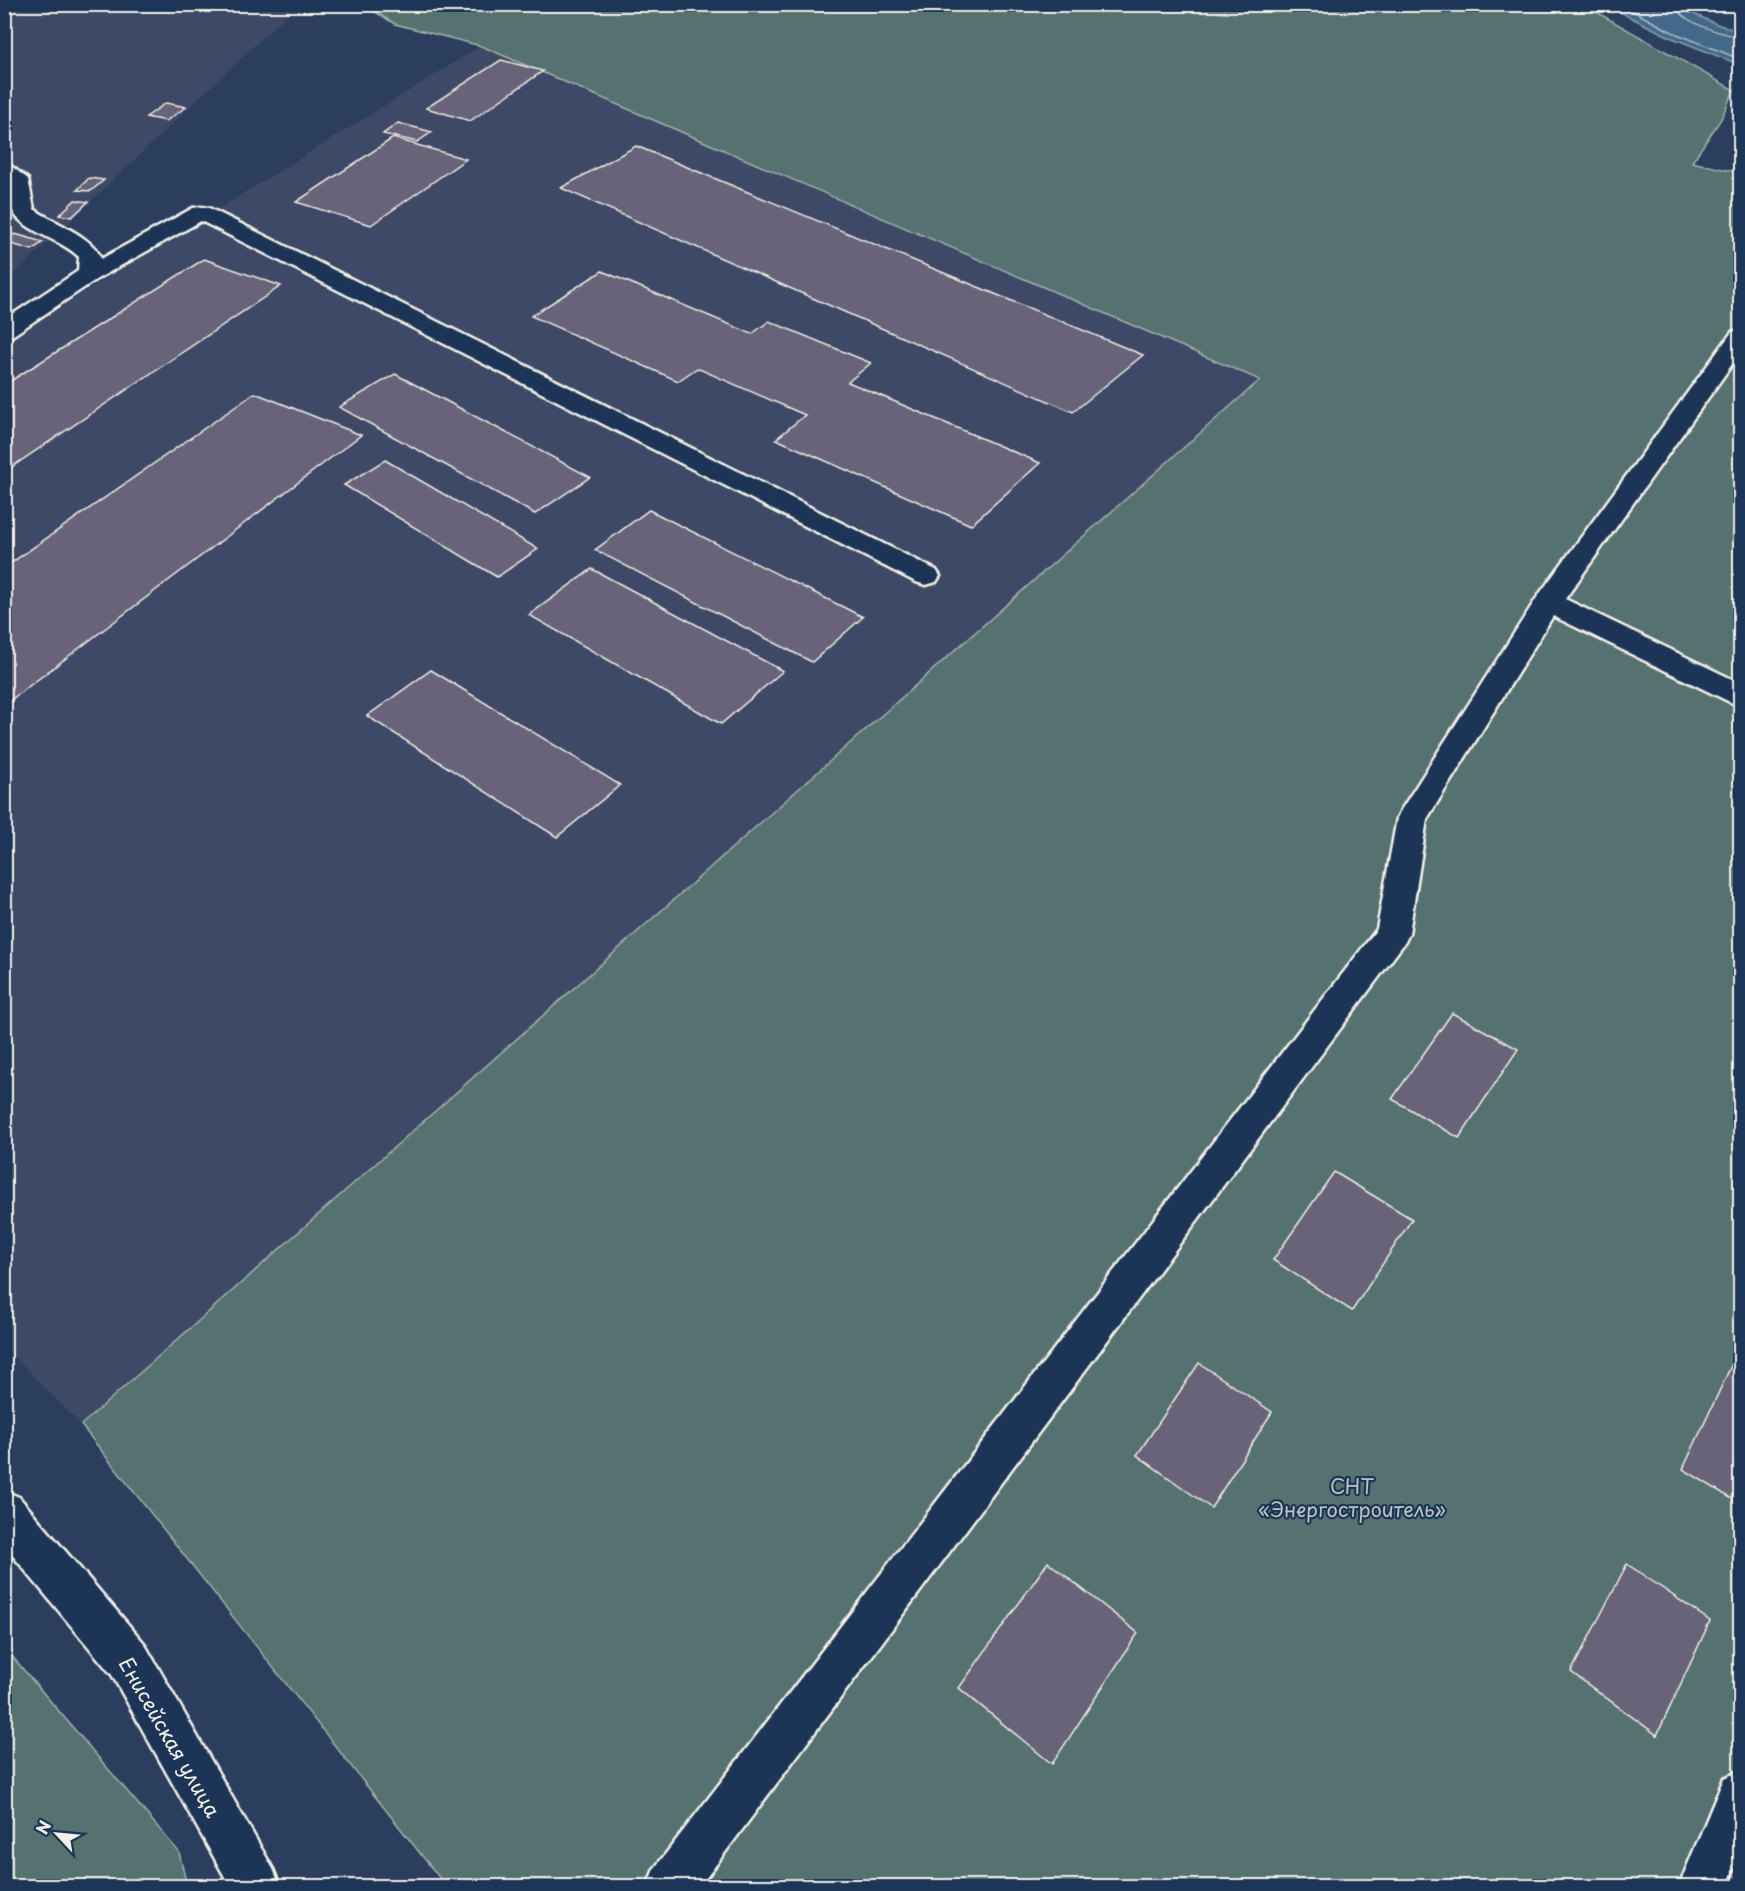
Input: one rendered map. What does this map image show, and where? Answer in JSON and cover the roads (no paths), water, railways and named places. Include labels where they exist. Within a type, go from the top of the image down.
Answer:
[{"type":"street","points":[[4,170],[18,179],[24,212],[44,226],[76,242],[90,256],[89,274]]},
{"type":"street","points":[[4,331],[89,274],[201,213],[926,576]]},
{"type":"street","points":[[671,1887],[1393,933],[1412,818],[1548,602],[1740,337]]},
{"type":"street","points":[[1548,602],[1740,695]]},
{"type":"street","name":"Енисейская улица","points":[[4,1512],[128,1659],[256,1887]]},
{"type":"street","points":[[1703,1887],[1740,1794]]},
{"type":"water","points":[[1606,5],[1674,5],[1740,32],[1740,65],[1670,37]]},
{"type":"park label","name":"СНТ «Энергостроитель»","points":[[1352,1498]]}]
